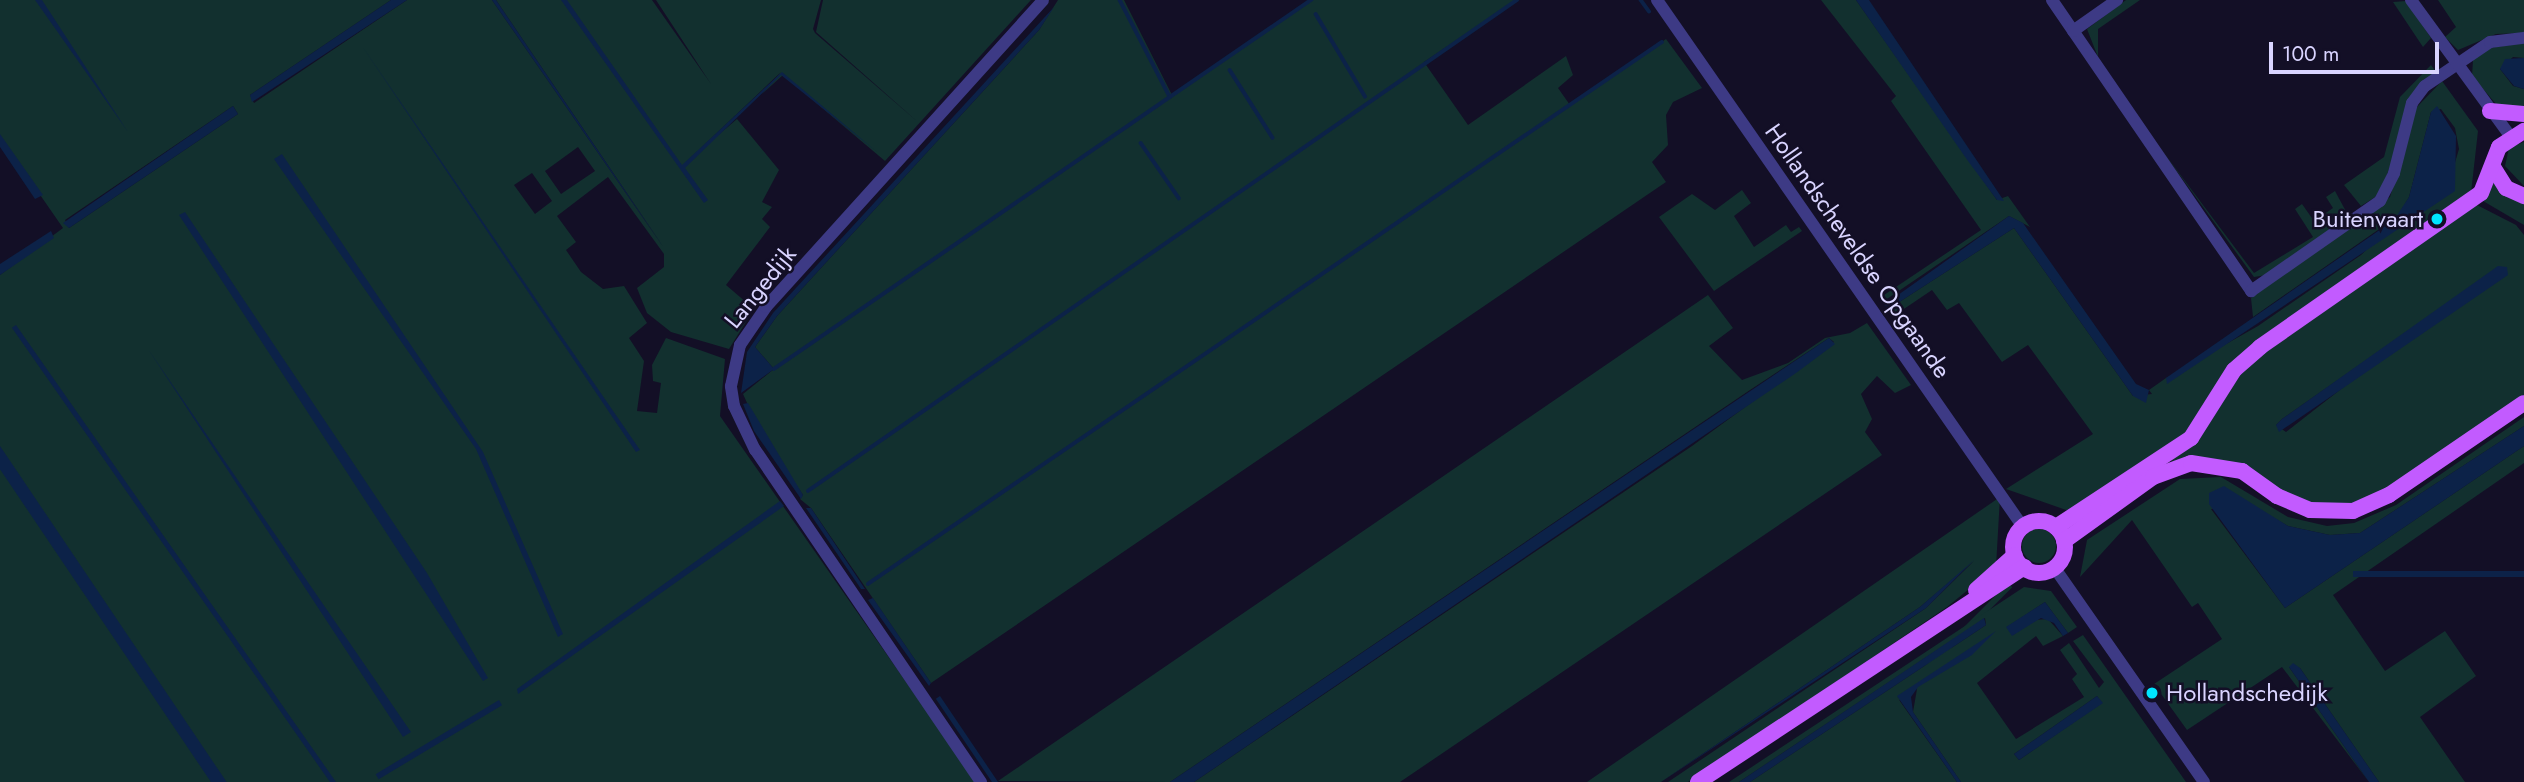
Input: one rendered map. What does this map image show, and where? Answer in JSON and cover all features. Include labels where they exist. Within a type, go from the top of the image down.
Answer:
[{"type":"main road","points":[[2490,111],[2524,114]]},
{"type":"main road","points":[[2060,534],[2186,442],[2244,360],[2482,193],[2499,147],[2517,134]]},
{"type":"main road","points":[[2493,167],[2507,188],[2524,196]]},
{"type":"main road","points":[[2060,534],[2153,477],[2191,463],[2242,471],[2310,510],[2360,509],[2389,495],[2524,402]]},
{"type":"main road","points":[[2019,561],[2015,538],[2023,527],[2036,521],[2060,534]]},
{"type":"main road","points":[[2019,561],[2038,572],[2054,568],[2063,556],[2060,534]]},
{"type":"main road","points":[[1698,782],[1965,602],[2019,561]]},
{"type":"street","name":"Langedijk","points":[[981,782],[755,450],[738,418],[731,386],[740,345],[766,307],[1043,0]]},
{"type":"street","name":"Hollandscheveldse Opgaande","points":[[1657,0],[2023,527]]},
{"type":"street","points":[[2052,0],[2251,291],[2380,201],[2394,173],[2417,93],[2490,42],[2524,38]]},
{"type":"street","points":[[2073,31],[2117,0]]},
{"type":"street","points":[[2411,0],[2490,111],[2517,134]]},
{"type":"street","points":[[2054,568],[2204,782]]},
{"type":"green space","points":[[0,0],[391,0],[250,95],[254,103],[407,0],[492,0],[664,248],[496,0],[652,0],[711,84],[656,0],[821,0],[813,29],[815,33],[919,123],[816,32],[823,0],[1031,0],[885,161],[783,75],[762,94],[781,72],[683,165],[737,119],[779,170],[762,202],[772,207],[762,219],[770,227],[726,285],[754,309],[729,349],[671,332],[647,313],[637,288],[664,267],[664,254],[608,177],[557,216],[576,242],[566,250],[581,272],[603,289],[624,286],[647,323],[629,338],[644,361],[637,411],[657,413],[661,383],[653,381],[652,365],[666,338],[725,359],[720,416],[976,782],[0,782],[0,275],[63,228],[0,137]],"holes":[[[233,106],[238,114],[69,228],[65,220]],[[578,147],[595,171],[561,194],[545,171]],[[532,173],[552,201],[535,214],[514,185]]]},
{"type":"green space","points":[[1058,0],[1124,0],[1172,95],[1310,0],[1516,0],[1424,62],[1468,125],[1566,56],[1573,75],[1558,88],[1570,105],[1666,39],[1702,88],[1673,102],[1666,115],[1668,145],[1652,162],[1666,182],[931,683],[811,508],[800,499],[803,495],[760,432],[743,394],[774,369],[755,347],[777,316],[1039,30]]},
{"type":"green space","points":[[1821,0],[1856,0],[1997,200],[2008,196],[2030,227],[2009,216],[1884,301],[1881,297],[1981,230],[1891,101],[1896,96]]},
{"type":"green space","points":[[2126,0],[2140,0],[2098,29],[2098,57],[2087,29]]},
{"type":"green space","points":[[2438,0],[2524,0],[2524,33],[2496,34],[2458,50],[2445,37],[2456,27]]},
{"type":"green space","points":[[2406,1],[2431,38],[2423,47],[2393,2]]},
{"type":"green space","points":[[2524,43],[2524,58],[2513,57],[2500,69],[2513,86],[2524,89],[2524,110],[2496,104],[2472,76],[2473,60],[2489,48]]},
{"type":"green space","points":[[2431,65],[2436,72],[2420,84],[2380,194],[2361,206],[2344,185],[2384,157],[2400,97]]},
{"type":"green space","points":[[2442,81],[2478,131],[2471,193],[2258,343],[2194,430],[2069,511],[2006,489],[2093,434],[2028,345],[2002,362],[1959,303],[1947,310],[1932,290],[1895,315],[1890,308],[2014,228],[2133,396],[2152,394],[2149,390],[2166,378],[2258,326],[2361,255],[2454,166],[2459,149],[2455,128],[2441,109],[2431,112],[2409,197],[2398,216],[2253,317],[2251,298],[2390,197],[2416,108]]},
{"type":"green space","points":[[2155,141],[2254,273],[2313,237],[2295,209],[2302,204],[2314,221],[2333,208],[2326,197],[2335,191],[2349,217],[2266,275],[2254,277]]},
{"type":"green space","points":[[2524,142],[2524,186],[2505,166],[2509,148]]},
{"type":"green space","points":[[2494,180],[2524,200],[2524,225],[2483,201]]},
{"type":"green space","points":[[1742,190],[1751,203],[1734,216],[1754,247],[1786,225],[1791,232],[1799,227],[1802,231],[1714,291],[1659,217],[1692,194],[1715,210]]},
{"type":"green space","points":[[2475,204],[2516,225],[2524,235],[2524,398],[2365,503],[2311,506],[2222,460],[2169,465],[2238,372]],"holes":[[[2482,279],[2286,432],[2276,425],[2282,419]]]},
{"type":"green space","points":[[1708,295],[1733,328],[1709,346],[1742,380],[1788,363],[1825,338],[1850,333],[1867,323],[1911,385],[1895,393],[1877,376],[1861,394],[1872,419],[1865,432],[1882,455],[1400,782],[1194,782],[1692,446],[1834,342],[1829,338],[1750,390],[1170,782],[998,781]]},
{"type":"green space","points":[[2524,417],[2524,426],[2360,533],[2330,535],[2288,526],[2253,506],[2211,509],[2285,608],[2524,446],[2524,463],[2333,595],[2385,671],[2445,631],[2476,676],[2420,717],[2465,782],[2379,782],[2300,668],[2289,667],[2369,782],[2282,667],[2187,730],[2154,684],[2222,639],[2198,603],[2192,607],[2132,520],[2080,577],[2087,540],[2180,479],[2221,477],[2288,517],[2327,526],[2354,523],[2396,505]]},
{"type":"green space","points":[[2000,497],[1996,567],[1947,607],[1688,782],[1668,782],[1926,608],[1974,561],[1920,607],[1661,782],[1587,782]]},
{"type":"green space","points":[[2039,529],[2051,534],[2056,546],[2051,558],[2039,563],[2027,558],[2022,546],[2027,534]]},
{"type":"green space","points":[[2008,583],[2012,587],[1817,782],[1809,782]]},
{"type":"green space","points":[[2024,587],[2051,591],[2077,627],[2068,633],[2045,602],[2007,627],[2013,635],[2034,620],[2048,619],[2063,636],[2043,646],[2036,636],[1977,683],[2016,739],[2084,697],[2072,679],[2077,674],[2060,650],[2069,643],[2099,688],[2104,682],[2073,641],[2083,635],[2186,782],[1961,782],[1913,712],[1917,689],[1897,697],[1957,782],[1750,782],[1986,625],[1985,618],[1739,782],[1729,782]],"holes":[[[2097,696],[2102,703],[2019,760],[2014,754]]]},
{"type":"water","points":[[35,0],[42,0],[128,132],[40,7]]},
{"type":"water","points":[[391,0],[407,0],[252,102],[250,95]]},
{"type":"water","points":[[492,0],[496,0],[664,248],[605,163]]},
{"type":"water","points":[[561,0],[567,0],[682,165],[782,72],[877,152],[781,75],[685,168],[708,200],[704,203]]},
{"type":"water","points":[[1856,0],[1869,0],[2004,201],[1997,200],[1968,161]]},
{"type":"water","points":[[1054,7],[1039,30],[777,316],[755,347],[774,369],[741,393],[747,352],[773,313]]},
{"type":"water","points":[[362,46],[640,450],[636,452]]},
{"type":"water","points":[[2524,58],[2524,89],[2514,86],[2500,69],[2505,59]]},
{"type":"water","points":[[233,106],[238,114],[69,228],[63,223]]},
{"type":"water","points":[[2437,106],[2456,136],[2455,191],[2167,384],[2166,378],[2394,220],[2409,197],[2431,112]]},
{"type":"water","points":[[0,134],[43,195],[35,199],[0,147]]},
{"type":"water","points":[[282,154],[483,452],[563,634],[558,637],[476,449],[274,159]]},
{"type":"water","points":[[185,212],[427,573],[488,678],[483,681],[179,215]]},
{"type":"water","points":[[2009,216],[2023,223],[2136,384],[2149,390],[2146,403],[2133,396],[2014,228],[1890,308],[1884,305]]},
{"type":"water","points":[[51,231],[54,238],[0,275],[0,264]]},
{"type":"water","points":[[2498,266],[2507,267],[2508,275],[2279,432],[2276,425],[2282,419]]},
{"type":"water","points":[[16,325],[336,782],[330,782],[12,328]]},
{"type":"water","points":[[1829,338],[1835,344],[1796,373],[1194,782],[1170,782]]},
{"type":"water","points":[[148,349],[292,559],[411,732],[403,737]]},
{"type":"water","points":[[748,403],[803,495],[801,499],[754,431],[743,404]]},
{"type":"water","points":[[2524,426],[2524,446],[2285,608],[2209,504],[2209,493],[2224,486],[2288,526],[2330,535],[2360,533]]},
{"type":"water","points":[[0,446],[227,782],[211,782],[0,469]]},
{"type":"water","points":[[780,501],[784,506],[518,694],[517,689]]},
{"type":"water","points":[[806,508],[811,508],[865,589],[861,589]]},
{"type":"water","points":[[1974,560],[1926,608],[1661,782],[1920,607]]},
{"type":"water","points":[[2353,571],[2524,571],[2524,577],[2353,577]]},
{"type":"water","points":[[873,598],[931,683],[929,686],[868,600]]},
{"type":"water","points":[[2045,602],[2068,633],[2063,636],[2054,623],[2041,618],[2012,636],[2006,627]]},
{"type":"water","points":[[1984,618],[1986,625],[1750,782],[1739,782]]},
{"type":"water","points":[[1996,631],[1972,655],[1918,687],[1911,697],[1913,712],[1961,782],[1957,782],[1897,696]]},
{"type":"water","points":[[2293,663],[2300,668],[2379,782],[2369,782],[2289,667]]},
{"type":"water","points":[[940,696],[998,782],[992,782],[936,699]]},
{"type":"water","points":[[2097,696],[2103,703],[2019,760],[2014,754]]},
{"type":"water","points":[[499,700],[502,705],[379,779],[376,774]]},
{"type":"waterway","points":[[1120,0],[1170,97]]},
{"type":"waterway","points":[[774,369],[1311,0]]},
{"type":"waterway","points":[[808,491],[1517,0]]},
{"type":"waterway","points":[[1641,0],[1649,11]]},
{"type":"waterway","points":[[1316,14],[1365,96]]},
{"type":"waterway","points":[[868,584],[1662,42]]},
{"type":"waterway","points":[[1230,70],[1273,138]]},
{"type":"waterway","points":[[1141,143],[1179,198]]},
{"type":"place","name":"Buitenvaart","points":[[2437,219]]},
{"type":"place","name":"Hollandschedijk","points":[[2152,693]]}]
